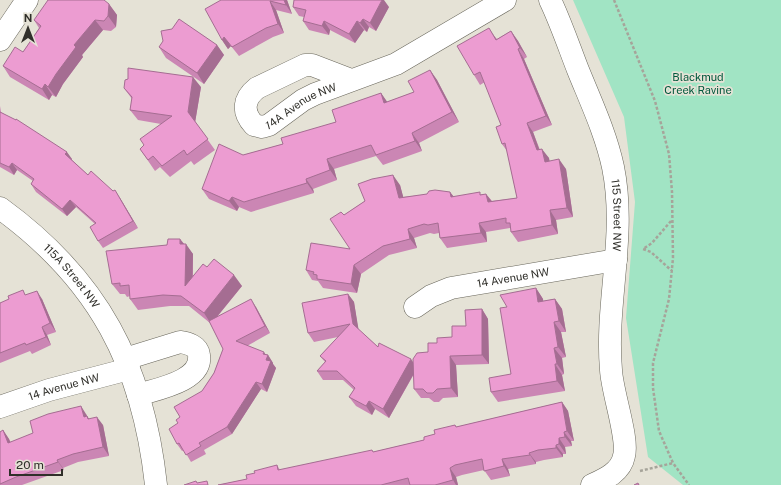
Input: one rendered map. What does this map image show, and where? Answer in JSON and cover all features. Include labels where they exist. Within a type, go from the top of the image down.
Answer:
[{"type":"street","points":[[0,40],[26,0]]},
{"type":"street","name":"14A Avenue NW","points":[[351,80],[408,58],[504,0]]},
{"type":"street","name":"115 Street NW","points":[[550,0],[598,118],[612,166],[618,208],[610,353],[614,391],[626,448],[622,463]]},
{"type":"street","name":"115A Street NW","points":[[0,208],[38,237],[77,278],[106,320],[127,364],[149,431],[156,485]]},
{"type":"street","name":"14 Avenue NW","points":[[415,307],[431,296],[451,288],[616,260]]},
{"type":"street","points":[[127,364],[180,342],[187,343],[197,349],[199,354],[198,367],[189,377],[138,395]]},
{"type":"street","name":"14 Avenue NW","points":[[0,407],[127,364]]},
{"type":"street","points":[[592,485],[613,474],[622,463]]},
{"type":"path","points":[[614,0],[627,27],[661,120],[669,154],[672,192],[672,271],[668,305],[653,363],[653,388],[659,431],[672,463],[689,485]]},
{"type":"path","points":[[671,220],[652,244],[643,249],[651,252],[672,271]]},
{"type":"path","points":[[622,463],[639,471],[672,463]]},
{"type":"green space","name":"Blackmud Creek Ravine","points":[[573,0],[781,0],[781,485],[683,485],[648,457],[626,318],[635,202],[624,117]]},
{"type":"building","points":[[48,0],[104,0],[109,4],[108,16],[104,21],[95,20],[74,45],[76,47],[48,87],[45,84],[42,89],[3,66],[15,47],[23,52],[41,26],[34,20]]},
{"type":"building","points":[[221,0],[284,0],[286,5],[270,1],[278,24],[266,28],[232,47],[224,37],[222,40],[205,9]]},
{"type":"building","points":[[294,0],[382,0],[370,23],[363,19],[360,23],[357,21],[349,34],[324,21],[322,26],[303,21],[306,10],[293,7]]},
{"type":"building","points":[[179,19],[217,45],[197,73],[159,47],[163,41],[161,31],[172,29]]},
{"type":"building","points":[[489,28],[496,40],[511,31],[520,48],[518,49],[546,116],[527,123],[537,150],[542,149],[545,162],[559,159],[567,208],[550,210],[552,225],[511,232],[510,223],[506,223],[506,218],[479,223],[481,233],[440,238],[438,223],[428,225],[424,224],[408,229],[410,239],[383,246],[354,265],[351,284],[317,279],[317,275],[313,274],[314,272],[306,270],[311,243],[350,249],[330,219],[341,212],[344,215],[365,201],[358,184],[372,179],[393,175],[399,198],[427,194],[429,191],[435,190],[450,192],[451,197],[480,192],[480,195],[486,194],[488,202],[517,198],[505,143],[502,144],[496,127],[501,125],[480,72],[474,75],[457,46]]},
{"type":"building","points":[[128,68],[193,77],[188,112],[208,139],[187,155],[184,150],[162,166],[153,156],[148,160],[140,149],[144,145],[140,139],[172,116],[130,110],[132,97],[124,88],[125,80],[128,79]]},
{"type":"building","points":[[430,70],[452,112],[412,133],[415,141],[376,155],[371,145],[327,159],[330,170],[306,179],[307,183],[244,202],[232,197],[229,201],[202,189],[219,144],[243,155],[283,144],[281,138],[336,122],[332,110],[381,93],[384,103],[414,92],[408,81]]},
{"type":"building","points":[[0,112],[16,119],[67,152],[65,154],[88,175],[91,171],[113,191],[115,190],[133,221],[98,241],[90,227],[96,223],[70,200],[62,209],[31,184],[34,179],[12,163],[9,167],[0,163]]},
{"type":"building","points":[[168,239],[180,239],[180,244],[186,244],[185,286],[203,264],[207,267],[214,259],[234,275],[204,313],[181,296],[163,295],[130,299],[129,285],[120,286],[120,283],[112,284],[106,251],[167,245]]},
{"type":"building","points":[[536,288],[538,302],[555,299],[559,321],[554,322],[558,347],[554,348],[557,364],[555,364],[557,381],[491,392],[489,378],[511,374],[500,308],[507,307],[500,295]]},
{"type":"building","points":[[23,290],[25,295],[37,291],[50,323],[42,327],[46,337],[26,345],[25,343],[0,353],[0,303],[9,299],[8,296]]},
{"type":"building","points":[[348,294],[353,324],[378,347],[379,343],[411,359],[383,409],[369,401],[366,406],[349,397],[355,388],[337,371],[317,371],[326,361],[320,356],[350,324],[308,333],[302,303]]},
{"type":"building","points":[[251,299],[265,326],[236,341],[268,355],[266,360],[271,361],[262,384],[256,382],[227,427],[199,443],[201,446],[186,455],[179,443],[177,444],[169,429],[178,423],[176,420],[180,417],[174,407],[202,391],[214,373],[223,349],[209,321]]},
{"type":"building","points":[[482,309],[482,355],[450,356],[451,388],[437,389],[433,393],[427,393],[423,389],[414,389],[413,359],[417,353],[428,352],[428,343],[437,343],[437,338],[452,337],[452,326],[466,326],[465,310]]},
{"type":"building","points":[[562,402],[567,431],[564,432],[565,437],[559,438],[559,444],[556,445],[556,448],[538,450],[529,453],[530,455],[502,459],[504,466],[484,471],[482,459],[455,465],[450,468],[453,480],[435,485],[410,485],[408,478],[381,485],[218,485],[247,479],[246,475],[255,473],[254,471],[277,465],[278,470],[372,450],[373,452],[424,440],[424,437],[435,434],[434,430],[455,425],[456,427]]},
{"type":"building","points":[[81,406],[84,417],[87,416],[88,419],[97,417],[103,447],[73,454],[57,460],[58,462],[0,484],[0,432],[3,430],[8,443],[33,433],[30,421],[48,414]]},
{"type":"building","points":[[196,481],[197,483],[207,481],[208,485],[184,485]]}]
